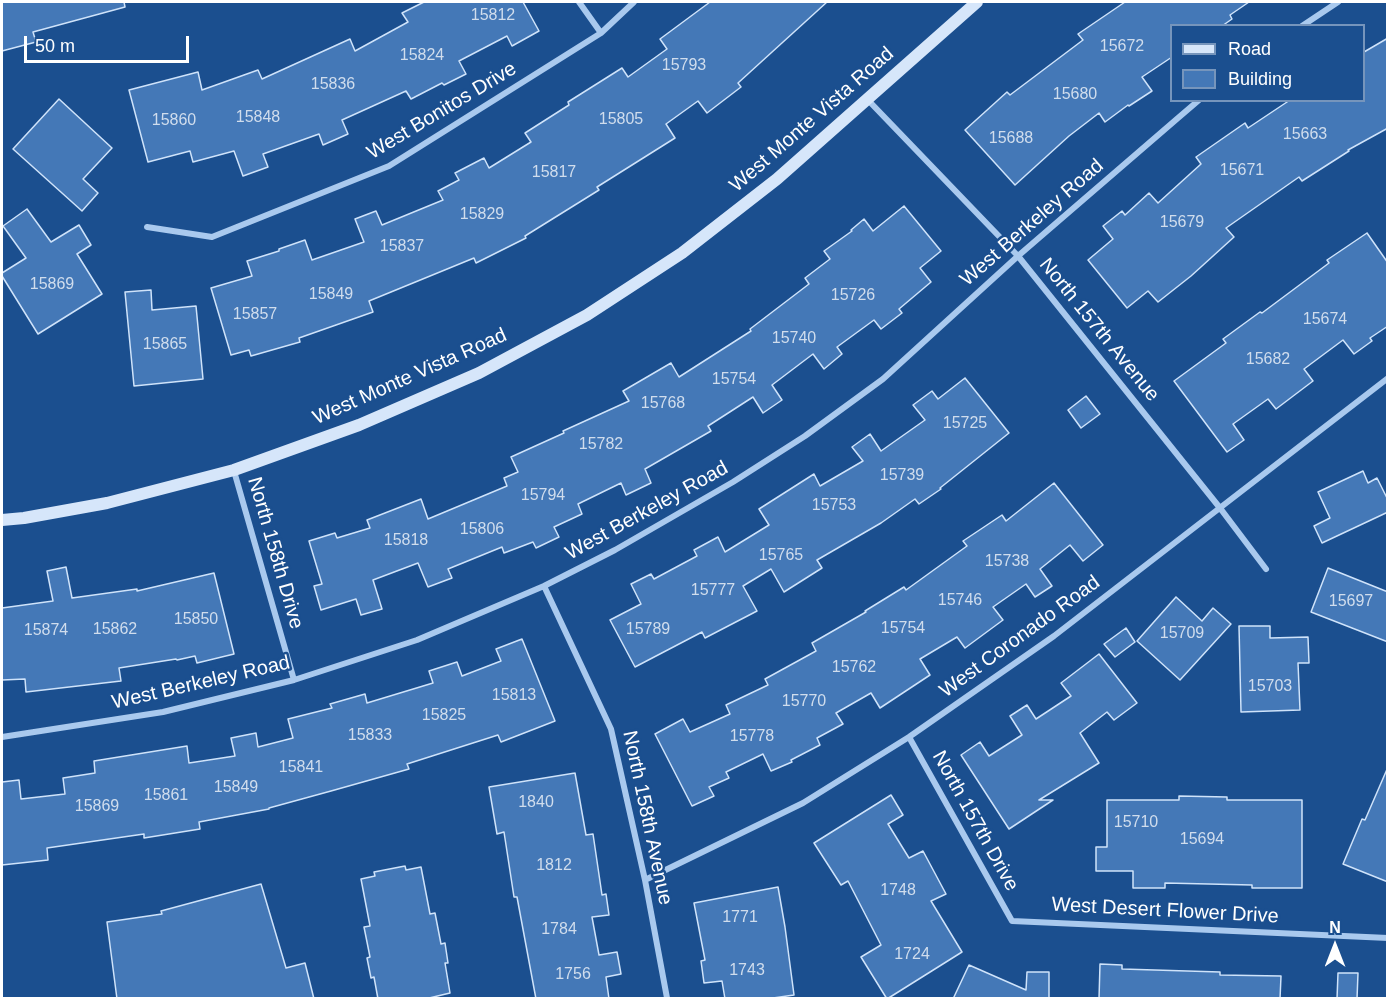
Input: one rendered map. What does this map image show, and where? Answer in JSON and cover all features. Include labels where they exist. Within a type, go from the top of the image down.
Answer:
[{"type":"street","points":[[579,2],[601,33]]},
{"type":"street","name":"West Bonitos Drive","points":[[147,227],[212,237],[389,166],[601,33],[634,2]]},
{"type":"street","name":"West Monte Vista Road","points":[[2,520],[107,503],[234,470],[359,425],[468,377],[587,315],[682,253],[777,179],[977,2]]},
{"type":"street","points":[[1305,24],[1338,2]]},
{"type":"street","name":"North 157th Avenue","points":[[867,98],[1018,256],[1220,508],[1266,569]]},
{"type":"street","name":"West Berkeley Road","points":[[2,737],[163,712],[294,680],[417,640],[544,586],[615,550],[733,482],[805,436],[883,379],[1018,256],[1197,102]]},
{"type":"street","name":"West Coronado Road","points":[[645,880],[803,803],[909,736],[1053,636],[1388,378]]},
{"type":"street","name":"North 158th Drive","points":[[234,470],[294,680]]},
{"type":"street","name":"North 158th Avenue","points":[[544,586],[611,729],[645,880],[667,999]]},
{"type":"street","name":"North 157th Drive","points":[[909,736],[1012,921]]},
{"type":"street","name":"West Desert Flower Drive","points":[[1012,921],[1388,938]]},
{"type":"building","points":[[2,2],[124,2],[125,7],[33,32],[36,42],[2,51]]},
{"type":"building","points":[[424,2],[523,2],[539,31],[512,46],[507,36],[459,61],[466,74],[444,85],[442,83],[411,99],[406,91],[342,120],[348,134],[323,145],[319,134],[263,154],[268,167],[243,176],[234,151],[193,162],[190,151],[148,162],[129,90],[198,72],[202,90],[258,70],[262,79],[350,39],[355,51],[408,22],[402,13]]},
{"type":"building","points":[[710,2],[827,2],[738,83],[741,87],[707,113],[698,101],[666,124],[675,138],[597,187],[599,190],[525,236],[526,238],[476,263],[474,258],[369,301],[373,312],[299,338],[300,342],[251,356],[249,350],[231,355],[211,288],[252,276],[247,261],[305,240],[312,260],[364,242],[355,219],[376,211],[382,225],[443,200],[438,191],[459,180],[455,173],[484,158],[489,168],[531,142],[525,133],[569,105],[568,102],[622,68],[628,77],[667,49],[660,39]]},
{"type":"building","points":[[1125,2],[1249,2],[1230,15],[1232,19],[1225,24],[1170,24],[1170,58],[1142,77],[1152,91],[1105,122],[1099,113],[1069,136],[1015,185],[965,130],[1007,92],[1010,95],[1083,40],[1078,34]]},
{"type":"building","points":[[1388,38],[1388,128],[1348,150],[1302,181],[1299,177],[1226,228],[1234,237],[1158,302],[1148,291],[1127,308],[1088,260],[1113,239],[1103,226],[1122,211],[1125,215],[1149,193],[1158,203],[1201,164],[1196,157],[1245,123],[1248,128],[1287,102],[1365,102],[1365,51]]},
{"type":"building","points":[[59,99],[112,148],[83,179],[98,193],[82,211],[13,149]]},
{"type":"building","points":[[904,206],[941,251],[920,268],[931,282],[899,309],[902,313],[881,329],[874,320],[837,347],[842,354],[824,369],[813,354],[772,385],[782,400],[763,413],[753,397],[708,426],[711,431],[645,469],[651,483],[626,495],[621,483],[578,504],[582,514],[554,527],[559,537],[536,548],[533,542],[504,553],[502,547],[448,569],[452,578],[428,587],[418,563],[373,580],[382,609],[361,615],[356,599],[321,610],[314,586],[322,584],[309,541],[335,533],[337,538],[370,528],[367,520],[421,499],[428,519],[507,486],[504,478],[518,472],[511,457],[629,401],[623,391],[671,363],[679,377],[751,331],[750,329],[809,284],[805,278],[830,259],[824,251],[852,231],[864,219],[873,231]]},
{"type":"building","points":[[27,209],[51,242],[79,225],[91,245],[77,254],[102,294],[38,334],[2,276],[2,273],[26,258],[3,226]]},
{"type":"building","points":[[1367,233],[1388,263],[1388,326],[1370,338],[1372,341],[1354,354],[1343,340],[1304,369],[1313,381],[1276,409],[1268,399],[1233,424],[1244,440],[1227,452],[1174,381],[1226,343],[1223,339],[1260,312],[1262,313],[1329,263],[1327,260]]},
{"type":"building","points":[[151,290],[152,310],[196,306],[203,379],[134,386],[125,292]]},
{"type":"building","points":[[965,378],[1009,433],[941,489],[919,504],[915,499],[881,523],[817,560],[822,568],[784,592],[771,569],[743,586],[757,611],[705,638],[702,632],[635,667],[610,620],[641,604],[631,584],[651,574],[654,579],[697,556],[694,550],[718,537],[725,552],[769,525],[759,509],[814,474],[820,486],[863,461],[852,447],[870,434],[881,451],[925,420],[913,405],[932,391],[938,399]]},
{"type":"building","points":[[1086,396],[1100,414],[1081,428],[1068,410]]},
{"type":"building","points":[[1363,471],[1368,483],[1377,478],[1388,500],[1388,512],[1322,543],[1314,526],[1330,518],[1318,492]]},
{"type":"building","points":[[1054,483],[1103,545],[1083,561],[1070,545],[1040,569],[1052,586],[1035,597],[1026,584],[993,607],[1003,620],[965,648],[957,637],[920,659],[930,675],[880,708],[871,693],[836,713],[843,724],[817,738],[820,745],[791,760],[792,762],[771,771],[763,754],[726,772],[729,778],[709,787],[714,796],[692,806],[655,734],[683,719],[690,732],[730,714],[726,705],[768,685],[765,679],[816,651],[812,643],[904,587],[906,590],[967,546],[963,541],[1002,515],[1006,521]]},
{"type":"building","points":[[66,567],[72,598],[137,589],[137,591],[214,573],[234,654],[197,663],[195,656],[119,668],[121,681],[26,692],[25,679],[2,680],[2,608],[53,601],[47,571]]},
{"type":"building","points":[[1328,568],[1388,592],[1388,642],[1311,612]]},
{"type":"building","points":[[1176,597],[1202,621],[1213,608],[1231,624],[1180,680],[1137,641]]},
{"type":"building","points":[[1239,626],[1270,626],[1270,638],[1308,637],[1309,663],[1298,663],[1300,710],[1241,712]]},
{"type":"building","points":[[1126,628],[1135,642],[1115,657],[1104,644]]},
{"type":"building","points":[[522,639],[555,721],[501,742],[498,735],[407,764],[409,769],[269,809],[199,822],[200,829],[144,838],[144,834],[47,848],[48,860],[2,865],[2,782],[19,780],[21,799],[65,794],[63,778],[95,773],[94,761],[187,746],[189,763],[235,756],[231,738],[256,733],[258,747],[293,738],[288,719],[332,708],[330,704],[365,694],[367,703],[433,683],[429,671],[457,662],[462,676],[501,661],[496,649]]},
{"type":"building","points":[[1099,654],[1137,703],[1114,720],[1107,712],[1080,733],[1099,763],[1039,800],[1053,800],[1009,829],[961,755],[980,742],[989,756],[1022,735],[1010,716],[1027,705],[1036,719],[1071,696],[1061,683]]},
{"type":"building","points":[[1388,767],[1388,882],[1343,864]]},
{"type":"building","points":[[575,773],[586,835],[593,834],[602,895],[606,894],[609,915],[592,917],[599,955],[617,952],[621,974],[606,977],[609,999],[536,999],[517,897],[514,897],[504,832],[497,834],[489,787]]},
{"type":"building","points":[[891,795],[903,815],[888,824],[909,858],[923,851],[946,894],[931,901],[962,952],[887,999],[861,957],[881,945],[848,881],[841,885],[814,843]]},
{"type":"building","points":[[1179,796],[1227,797],[1227,800],[1302,800],[1302,888],[1252,888],[1252,885],[1165,883],[1165,888],[1133,888],[1133,871],[1096,871],[1096,847],[1107,847],[1107,800],[1179,800]]},
{"type":"building","points":[[405,866],[406,870],[421,867],[430,914],[435,913],[441,944],[445,943],[448,963],[445,963],[450,993],[425,999],[378,999],[374,977],[371,978],[367,958],[370,957],[364,927],[370,926],[361,879],[375,876],[374,872]]},
{"type":"building","points":[[261,884],[286,968],[305,963],[314,999],[117,999],[107,922],[162,914],[161,911]]},
{"type":"building","points":[[778,887],[794,995],[766,999],[725,999],[722,981],[704,983],[701,961],[705,960],[694,903]]},
{"type":"building","points":[[1100,964],[1122,965],[1122,969],[1281,976],[1280,999],[1099,999]]},
{"type":"building","points":[[969,965],[1026,990],[1027,972],[1049,972],[1049,999],[953,999]]},
{"type":"building","points":[[1338,973],[1358,973],[1357,999],[1337,999]]}]
